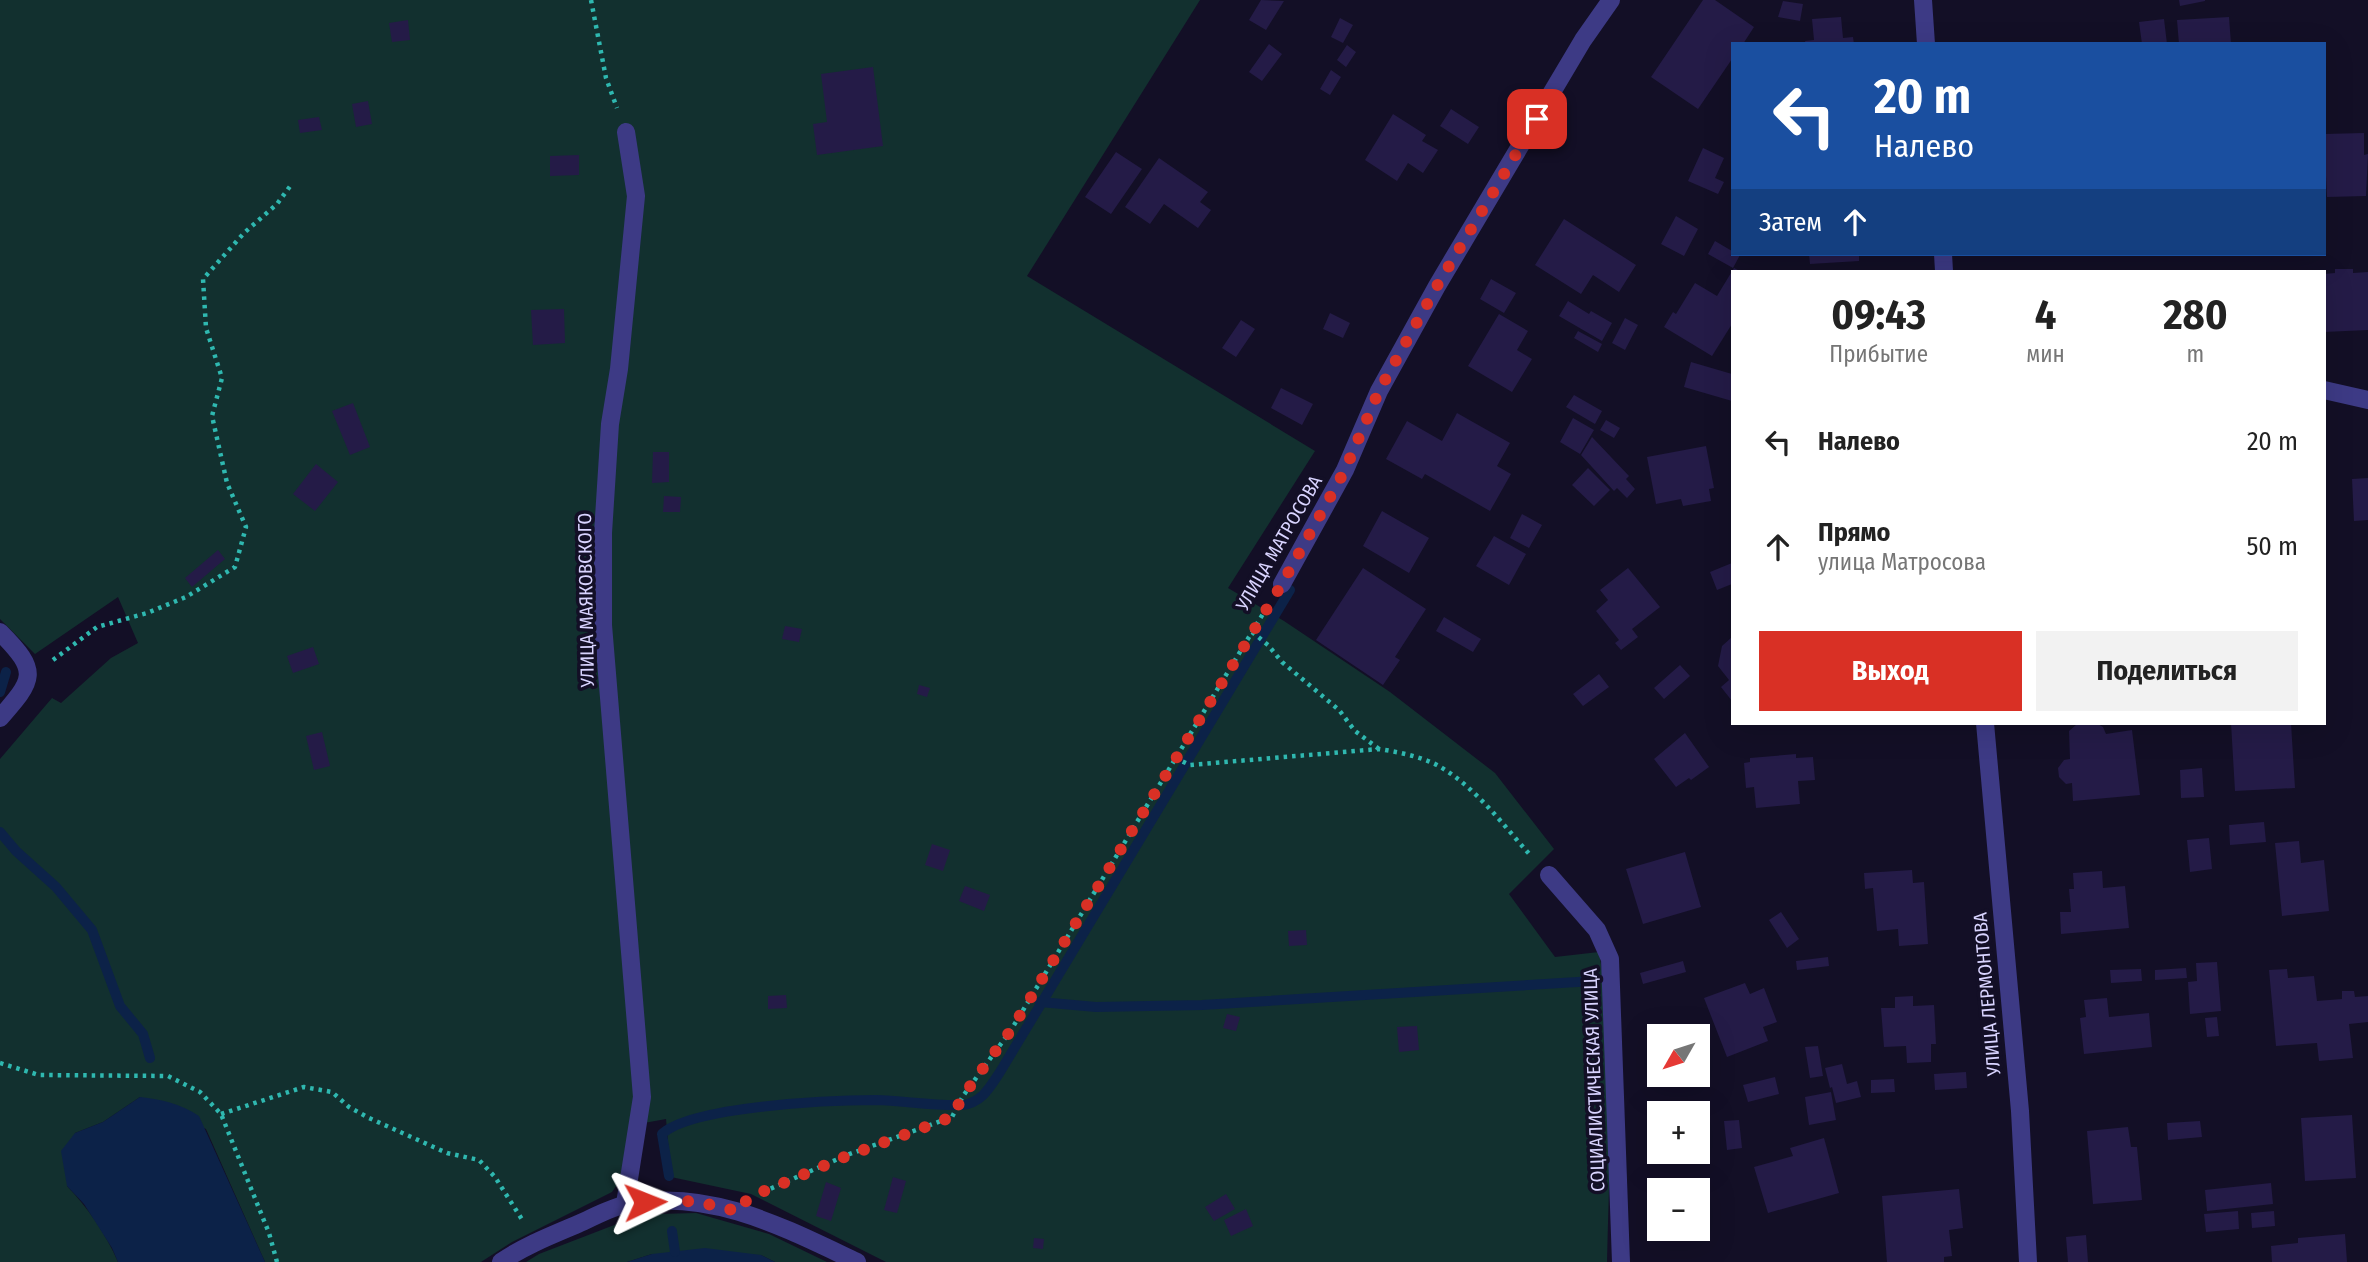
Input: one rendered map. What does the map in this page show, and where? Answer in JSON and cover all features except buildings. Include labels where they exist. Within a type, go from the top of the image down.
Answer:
[{"type":"street","name":"УЛИЦА МАТРОСОВА","points":[[1282,584],[1345,470],[1379,391],[1437,286],[1583,40],[1611,0]]},
{"type":"street","points":[[1923,0],[1926,42]]},
{"type":"street","name":"УЛИЦА МАЯКОВСКОГО","points":[[625,1204],[642,1097],[603,625],[603,533],[610,424],[619,369],[636,196],[626,132]]},
{"type":"street","points":[[2326,390],[2368,400]]},
{"type":"street","points":[[0,632],[27,666],[29,676],[21,694],[0,718]]},
{"type":"street","name":"УЛИЦА ЛЕРМОНТОВА","points":[[1985,725],[2020,1111],[2028,1262]]},
{"type":"street","name":"СОЦИАЛИСТИЧЕСКАЯ УЛИЦА","points":[[1549,875],[1597,930],[1611,959],[1621,1262]]},
{"type":"street","points":[[501,1262],[534,1244],[625,1204],[666,1199],[704,1202],[777,1224],[857,1262]]},
{"type":"path","points":[[591,0],[606,78],[626,132]]},
{"type":"path","points":[[29,676],[97,627],[147,613],[186,597],[235,567],[246,527],[227,483],[212,416],[222,378],[206,328],[203,279],[244,233],[277,204],[291,185]]},
{"type":"path","name":"УЛИЦА МАТРОСОВА","points":[[739,1212],[748,1198],[847,1156],[952,1117],[963,1096],[1011,1030],[1282,584]]},
{"type":"path","points":[[1252,632],[1268,645],[1282,662],[1339,709],[1354,731],[1379,749]]},
{"type":"path","points":[[1177,759],[1190,765],[1379,749],[1402,753],[1436,765],[1470,789],[1549,875]]},
{"type":"path","points":[[0,1063],[39,1075],[168,1076],[200,1092],[221,1114],[269,1233],[277,1262]]},
{"type":"path","points":[[221,1114],[304,1087],[332,1091],[349,1107],[369,1118],[447,1153],[479,1160],[495,1177],[517,1209],[534,1244]]},
{"type":"green space","points":[[0,0],[1200,0],[1027,276],[1315,451],[1228,588],[1284,621],[1390,692],[1495,773],[1554,849],[1509,894],[1555,957],[1599,952],[1605,990],[1610,1068],[1607,1262],[886,1262],[751,1194],[671,1177],[666,1119],[633,1125],[623,1176],[612,1192],[512,1242],[481,1262],[265,1262],[206,1129],[140,1097],[103,1122],[75,1133],[67,1186],[96,1222],[118,1262],[0,1262],[0,759],[52,698],[61,703],[111,658],[138,643],[118,597],[35,654],[0,619]]},
{"type":"green space","points":[[696,1213],[769,1234],[827,1262],[775,1262],[761,1255],[652,1254],[627,1262],[526,1262],[539,1254],[635,1217]]},
{"type":"water","points":[[140,1097],[171,1103],[199,1116],[265,1262],[118,1262],[84,1204],[67,1186],[61,1151],[75,1133],[103,1122]]},
{"type":"water","points":[[705,1248],[761,1255],[775,1262],[627,1262],[652,1254]]},
{"type":"waterway","points":[[669,1176],[662,1134],[678,1124],[702,1117],[764,1106],[829,1101],[876,1100],[962,1105],[975,1101],[985,1093],[1290,590]]},
{"type":"waterway","points":[[0,692],[6,672]]},
{"type":"waterway","points":[[0,832],[16,851],[56,887],[92,930],[120,1006],[143,1034],[150,1058]]},
{"type":"waterway","points":[[1040,1002],[1096,1007],[1202,1005],[1594,981]]},
{"type":"waterway","points":[[672,1231],[675,1252]]},
{"type":"route","points":[[645,1202],[666,1199],[704,1202],[739,1212],[748,1198],[847,1156],[952,1117],[963,1096],[1011,1030],[1282,584],[1345,470],[1379,391],[1437,286],[1537,119]]}]
